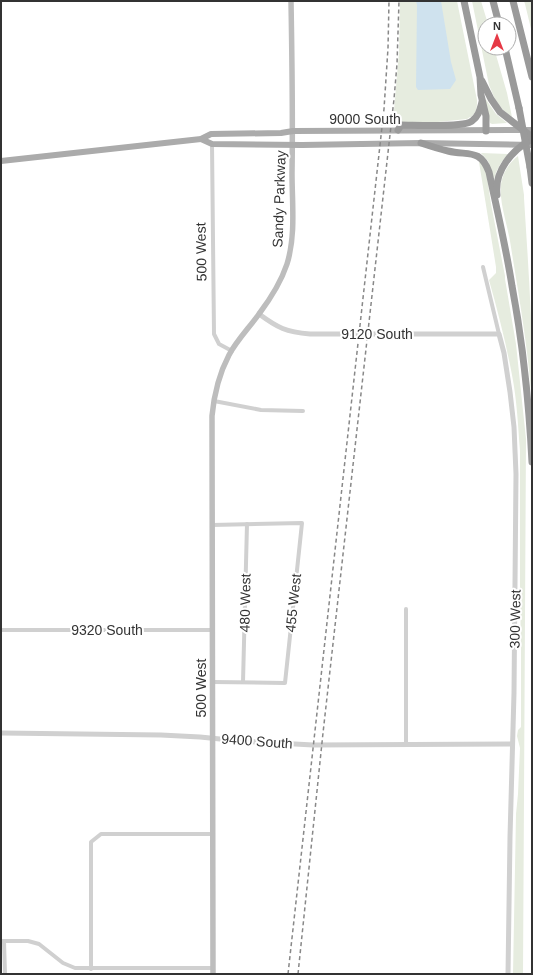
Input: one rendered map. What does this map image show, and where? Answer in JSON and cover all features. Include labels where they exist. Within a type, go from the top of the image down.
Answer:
[{"type":"highway","points":[[464,1],[480,77],[482,102],[486,116],[486,131]]},
{"type":"highway","points":[[493,1],[497,16]]},
{"type":"highway","points":[[513,1],[532,78]]},
{"type":"highway","points":[[507,56],[519,108],[532,183]]},
{"type":"highway","points":[[480,77],[495,106],[500,112],[532,138],[523,144],[508,160],[499,177],[497,192],[502,233]]},
{"type":"highway","points":[[398,130],[401,125],[456,125],[471,122],[477,116],[482,102]]},
{"type":"highway","points":[[421,143],[449,151],[479,156],[483,160],[489,172],[512,286],[522,351],[529,410],[532,462]]},
{"type":"main road","name":"Sandy Parkway","points":[[214,401],[219,377],[228,356],[278,285],[287,262],[290,249],[292,224],[293,131],[291,1]]},
{"type":"main road","name":"9000 South","points":[[1,161],[201,139],[211,134],[281,134],[293,131],[532,130]]},
{"type":"main road","name":"9000 South","points":[[201,139],[212,144],[532,144]]},
{"type":"main road","name":"500 West","points":[[213,971],[212,416],[214,401]]},
{"type":"street","name":"500 West","points":[[212,144],[214,334],[219,344],[232,351]]},
{"type":"street","name":"300 West","points":[[483,268],[504,353],[514,421],[516,458],[515,650],[508,974]]},
{"type":"street","name":"9120 South","points":[[259,314],[278,327],[290,332],[499,334]]},
{"type":"street","points":[[214,401],[262,410],[303,410]]},
{"type":"street","name":"455 West","points":[[244,682],[284,683],[302,523],[247,524]]},
{"type":"street","points":[[212,525],[247,524]]},
{"type":"street","name":"480 West","points":[[244,682],[247,524]]},
{"type":"street","points":[[406,609],[406,744]]},
{"type":"street","name":"9320 South","points":[[1,630],[213,630]]},
{"type":"street","points":[[213,682],[244,682]]},
{"type":"street","name":"9400 South","points":[[1,733],[130,734],[200,737],[248,742],[313,745],[512,744]]},
{"type":"street","points":[[91,969],[91,842],[101,834],[212,834]]},
{"type":"street","points":[[5,974],[3,941],[28,941],[39,944],[63,963],[76,968],[213,971]]},
{"type":"shaded area","points":[[400,1],[457,1],[477,100],[476,109],[471,117],[467,119],[438,122],[393,122],[399,52]]},
{"type":"shaded area","points":[[472,1],[481,1],[486,16],[477,16],[477,26]]},
{"type":"shaded area","points":[[524,1],[532,1],[532,33],[525,4]]},
{"type":"shaded area","points":[[483,56],[496,56],[512,117],[503,110],[495,99],[489,85]]},
{"type":"shaded area","points":[[485,98],[496,114],[507,123],[490,123]]},
{"type":"shaded area","points":[[481,153],[508,154],[499,166],[494,180],[488,161]]},
{"type":"shaded area","points":[[518,156],[524,195],[529,270],[532,391],[519,297],[510,241],[502,205],[501,191],[501,184],[505,172],[509,165]]},
{"type":"shaded area","points":[[480,161],[486,171],[505,276],[516,344],[526,439],[523,974],[513,974],[516,814],[520,748],[517,736],[518,730],[521,727],[520,451],[514,384],[502,328],[489,280],[496,273],[496,267]]},
{"type":"water","points":[[416,1],[441,1],[451,62],[456,80],[450,89],[418,90],[416,87]]},
{"type":"railway","points":[[288,974],[384,109],[389,1]]},
{"type":"railway","points":[[298,974],[323,733],[394,99],[397,64],[399,1]]}]
